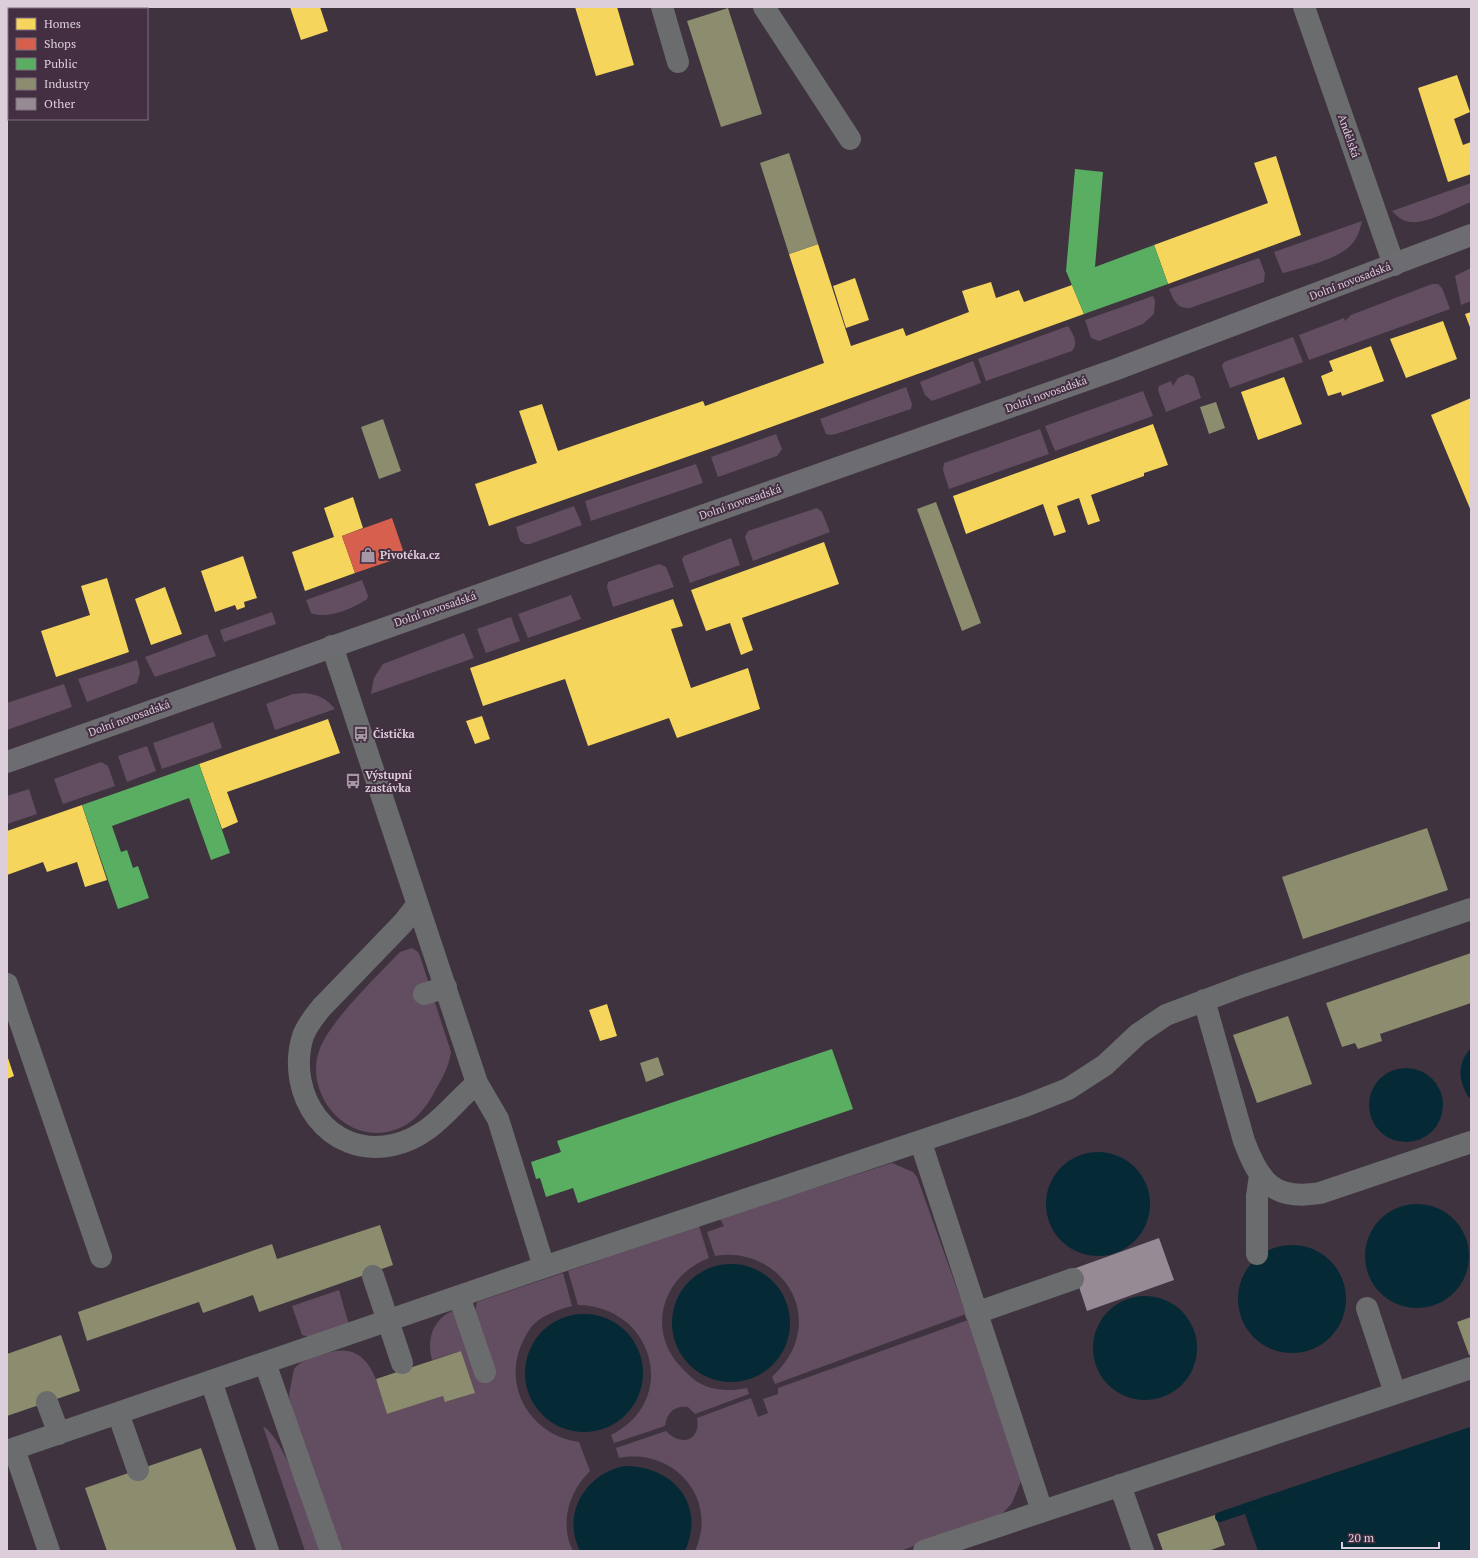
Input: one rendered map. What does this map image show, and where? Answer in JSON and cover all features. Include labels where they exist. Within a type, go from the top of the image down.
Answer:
[{"type":"main road","name":"Dolní novosadská","points":[[7,762],[1117,369],[1471,235]]},
{"type":"street","points":[[662,7],[678,62]]},
{"type":"street","points":[[764,7],[850,139]]},
{"type":"street","name":"Andělská","points":[[1304,7],[1394,265]]},
{"type":"street","points":[[332,646],[477,1083],[498,1120],[544,1267]]},
{"type":"street","points":[[418,905],[403,923],[331,997],[310,1021],[300,1051],[299,1068],[305,1094],[315,1115],[329,1132],[335,1136],[358,1145],[392,1145],[427,1131],[443,1118],[459,1099],[477,1083]]},
{"type":"street","points":[[49,1551],[11,1450],[544,1267],[1025,1106],[1068,1089],[1105,1065],[1138,1034],[1166,1015],[1204,1000],[1471,910]]},
{"type":"street","points":[[7,984],[101,1258]]},
{"type":"street","points":[[424,994],[446,987]]},
{"type":"street","points":[[1204,1000],[1244,1141],[1252,1162],[1266,1183],[1286,1193],[1315,1194],[1471,1142]]},
{"type":"street","points":[[921,1142],[1042,1511]]},
{"type":"street","points":[[1257,1254],[1256,1196],[1260,1175]]},
{"type":"street","points":[[373,1276],[402,1363]]},
{"type":"street","points":[[976,1313],[1073,1279]]},
{"type":"street","points":[[459,1296],[485,1372]]},
{"type":"street","points":[[1367,1308],[1395,1393]]},
{"type":"street","points":[[265,1363],[331,1551]]},
{"type":"street","points":[[924,1551],[1471,1368]]},
{"type":"street","points":[[211,1381],[268,1551]]},
{"type":"street","points":[[47,1402],[59,1434]]},
{"type":"street","points":[[118,1413],[138,1470]]},
{"type":"street","points":[[1120,1485],[1143,1551]]},
{"type":"shaded area","points":[[1471,183],[1471,202],[1425,221],[1408,222],[1400,218],[1392,211]]},
{"type":"shaded area","points":[[1362,221],[1355,241],[1344,251],[1328,259],[1284,273],[1282,272],[1274,252]]},
{"type":"shaded area","points":[[1259,258],[1265,273],[1264,282],[1190,308],[1179,306],[1169,289]]},
{"type":"shaded area","points":[[1471,268],[1471,301],[1461,305],[1455,276]]},
{"type":"shaded area","points":[[1432,284],[1438,284],[1442,288],[1450,309],[1309,360],[1299,335],[1344,318],[1345,321],[1351,315]]},
{"type":"shaded area","points":[[1153,296],[1155,301],[1154,314],[1143,324],[1099,341],[1091,338],[1085,320]]},
{"type":"shaded area","points":[[1068,326],[1075,342],[1072,351],[986,381],[978,359]]},
{"type":"shaded area","points":[[1293,337],[1303,362],[1230,388],[1222,366],[1224,362]]},
{"type":"shaded area","points":[[973,361],[981,383],[932,401],[925,395],[920,382]]},
{"type":"shaded area","points":[[1187,374],[1194,377],[1201,398],[1166,412],[1158,390],[1159,386],[1171,381],[1173,386],[1178,378]]},
{"type":"shaded area","points":[[906,387],[912,404],[911,409],[836,434],[826,434],[820,419]]},
{"type":"shaded area","points":[[1143,391],[1153,416],[1055,451],[1045,426]]},
{"type":"shaded area","points":[[1040,429],[1049,454],[949,489],[943,470],[944,463]]},
{"type":"shaded area","points":[[776,434],[782,449],[777,456],[718,477],[711,457]]},
{"type":"shaded area","points":[[696,464],[703,483],[591,521],[585,501]]},
{"type":"shaded area","points":[[574,506],[582,525],[530,544],[525,544],[520,541],[516,527]]},
{"type":"shaded area","points":[[817,508],[822,512],[830,532],[753,561],[745,537],[748,531]]},
{"type":"shaded area","points":[[731,538],[740,565],[690,583],[682,560],[684,556]]},
{"type":"shaded area","points":[[659,564],[666,567],[674,587],[613,607],[607,587],[608,582]]},
{"type":"shaded area","points":[[362,580],[368,596],[367,599],[348,609],[332,614],[317,615],[311,613],[306,600]]},
{"type":"shaded area","points":[[571,595],[581,619],[528,638],[518,614]]},
{"type":"shaded area","points":[[272,612],[276,624],[224,642],[220,630]]},
{"type":"shaded area","points":[[511,617],[520,641],[486,653],[477,629]]},
{"type":"shaded area","points":[[464,633],[474,658],[371,694],[374,678],[383,664]]},
{"type":"shaded area","points":[[207,634],[216,656],[155,677],[145,657]]},
{"type":"shaded area","points":[[137,660],[140,672],[137,683],[87,702],[78,679]]},
{"type":"shaded area","points":[[64,684],[72,707],[7,730],[7,703]]},
{"type":"shaded area","points":[[305,693],[322,698],[335,709],[275,730],[266,704],[293,694]]},
{"type":"shaded area","points":[[213,722],[222,748],[162,769],[153,743]]},
{"type":"shaded area","points":[[147,746],[156,771],[127,782],[118,756]]},
{"type":"shaded area","points":[[101,762],[108,766],[115,786],[63,804],[54,779]]},
{"type":"shaded area","points":[[29,789],[37,814],[7,824],[7,796]]},
{"type":"shaded area","points":[[412,948],[418,952],[420,956],[451,1052],[449,1062],[429,1101],[420,1113],[410,1122],[397,1129],[379,1133],[362,1131],[346,1124],[333,1113],[324,1099],[318,1083],[316,1065],[320,1048],[333,1025],[365,988],[400,952]]},
{"type":"shaded area","points":[[892,1163],[913,1172],[917,1177],[966,1314],[775,1384],[772,1377],[791,1353],[795,1344],[799,1325],[797,1307],[791,1291],[781,1277],[767,1266],[752,1259],[734,1255],[715,1256],[707,1232],[724,1226],[720,1219]]},
{"type":"shaded area","points":[[699,1226],[709,1258],[693,1266],[680,1277],[670,1291],[664,1305],[662,1321],[664,1337],[670,1352],[681,1367],[697,1381],[711,1388],[721,1390],[747,1388],[749,1394],[695,1414],[688,1407],[679,1407],[669,1414],[665,1426],[614,1443],[611,1435],[633,1420],[646,1400],[651,1379],[649,1358],[640,1338],[625,1321],[604,1309],[578,1305],[568,1271]]},
{"type":"shaded area","points":[[563,1273],[572,1306],[555,1311],[545,1316],[530,1328],[520,1348],[516,1364],[516,1380],[520,1395],[527,1409],[536,1421],[549,1431],[563,1438],[579,1442],[590,1471],[577,1488],[568,1508],[567,1530],[573,1551],[340,1551],[292,1412],[289,1395],[294,1369],[304,1361],[316,1356],[340,1351],[352,1352],[362,1358],[369,1366],[375,1377],[387,1414],[443,1396],[446,1402],[474,1393],[461,1351],[432,1360],[430,1343],[431,1336],[437,1323],[443,1317],[457,1309],[474,1316],[477,1302]]},
{"type":"shaded area","points":[[339,1290],[349,1325],[309,1337],[302,1335],[292,1306]]},
{"type":"shaded area","points":[[968,1320],[1021,1481],[1012,1503],[1004,1512],[994,1518],[900,1551],[695,1551],[701,1532],[701,1513],[696,1496],[687,1481],[674,1469],[657,1461],[639,1457],[619,1458],[616,1448],[666,1431],[678,1439],[689,1439],[696,1432],[697,1418],[751,1398],[758,1417],[768,1413],[763,1399],[778,1394],[778,1388]]},
{"type":"shaded area","points":[[263,1426],[272,1435],[289,1465],[304,1502],[320,1551],[305,1551]]},
{"type":"water","points":[[1471,1048],[1471,1100],[1463,1087],[1460,1074],[1463,1060]]},
{"type":"water","points":[[1399,1068],[1413,1068],[1427,1074],[1437,1084],[1443,1098],[1441,1119],[1437,1126],[1427,1136],[1413,1142],[1399,1142],[1385,1136],[1375,1126],[1369,1112],[1369,1098],[1375,1084],[1385,1074]]},
{"type":"water","points":[[1098,1152],[1118,1156],[1135,1167],[1146,1184],[1150,1204],[1146,1224],[1135,1241],[1118,1252],[1098,1256],[1078,1252],[1061,1241],[1050,1224],[1046,1204],[1050,1184],[1061,1167],[1078,1156]]},
{"type":"water","points":[[1417,1204],[1437,1208],[1454,1219],[1465,1236],[1469,1256],[1465,1276],[1454,1293],[1437,1304],[1417,1308],[1397,1304],[1380,1293],[1369,1276],[1365,1256],[1369,1236],[1380,1219],[1397,1208]]},
{"type":"water","points":[[1292,1245],[1313,1249],[1330,1261],[1342,1278],[1346,1299],[1342,1320],[1330,1337],[1313,1349],[1292,1353],[1271,1349],[1254,1337],[1242,1320],[1238,1299],[1242,1278],[1254,1261],[1271,1249]]},
{"type":"water","points":[[731,1264],[742,1265],[754,1269],[773,1281],[785,1300],[789,1312],[789,1334],[785,1346],[773,1365],[754,1377],[742,1381],[731,1382],[720,1381],[708,1377],[689,1365],[677,1346],[673,1334],[672,1323],[673,1312],[677,1300],[689,1281],[708,1269],[720,1265]]},
{"type":"water","points":[[1145,1296],[1165,1300],[1182,1311],[1193,1328],[1197,1348],[1193,1368],[1182,1385],[1165,1396],[1145,1400],[1125,1396],[1108,1385],[1097,1368],[1093,1348],[1097,1328],[1108,1311],[1125,1300]]},
{"type":"water","points":[[584,1314],[596,1315],[607,1319],[626,1331],[638,1350],[642,1361],[642,1385],[638,1396],[626,1415],[607,1427],[596,1431],[584,1432],[572,1431],[561,1427],[542,1415],[530,1396],[526,1385],[525,1373],[526,1361],[530,1350],[542,1331],[561,1319],[572,1315]]},
{"type":"water","points":[[1471,1436],[1471,1551],[1258,1551],[1245,1514]]},
{"type":"water","points":[[625,1466],[642,1468],[658,1473],[671,1481],[681,1491],[688,1503],[691,1518],[690,1534],[685,1551],[580,1551],[575,1537],[574,1523],[576,1510],[581,1497],[589,1486],[599,1477],[611,1470]]},
{"type":"building: Homes","points":[[290,7],[320,7],[328,31],[301,40]]},
{"type":"building: Homes","points":[[575,7],[617,7],[634,65],[596,76]]},
{"type":"building: Homes","points":[[1457,75],[1470,112],[1454,119],[1463,145],[1471,142],[1471,174],[1448,182],[1418,88]]},
{"type":"building: Homes","points":[[1276,156],[1301,235],[1168,284],[1154,245],[1268,203],[1254,163]]},
{"type":"building: Homes","points":[[818,244],[851,346],[903,328],[906,336],[969,312],[962,291],[991,282],[996,298],[1019,290],[1024,302],[1072,285],[1084,314],[718,446],[489,526],[475,484],[537,463],[519,411],[542,404],[558,451],[703,401],[705,406],[824,363],[789,254]]},
{"type":"building: Homes","points":[[855,278],[869,320],[846,328],[833,286]]},
{"type":"building: Homes","points":[[1471,312],[1471,330],[1465,314]]},
{"type":"building: Homes","points":[[1443,321],[1457,359],[1406,378],[1390,339]]},
{"type":"building: Homes","points":[[1371,346],[1384,381],[1342,396],[1341,392],[1328,396],[1321,376],[1333,371],[1329,361]]},
{"type":"building: Homes","points":[[1284,377],[1302,424],[1258,440],[1241,392]]},
{"type":"building: Homes","points":[[1471,398],[1471,511],[1431,415]]},
{"type":"building: Homes","points":[[1153,424],[1168,465],[1144,473],[1144,476],[1091,495],[1100,521],[1088,525],[1079,498],[1057,506],[1066,532],[1054,536],[1043,504],[966,534],[953,496]]},
{"type":"building: Homes","points":[[353,497],[363,528],[342,536],[355,573],[305,591],[292,552],[334,537],[324,508]]},
{"type":"building: Homes","points":[[824,542],[839,584],[742,618],[753,650],[741,655],[730,623],[706,631],[691,590]]},
{"type":"building: Homes","points":[[243,556],[257,598],[244,602],[245,607],[237,610],[235,605],[215,612],[201,571]]},
{"type":"building: Homes","points":[[107,578],[129,652],[56,677],[41,631],[90,615],[81,586]]},
{"type":"building: Homes","points":[[165,587],[182,634],[151,645],[135,599]]},
{"type":"building: Homes","points":[[673,599],[683,626],[671,629],[691,688],[748,668],[760,709],[677,738],[669,718],[588,746],[565,679],[483,706],[470,668]]},
{"type":"building: Homes","points":[[482,716],[490,739],[475,744],[466,721]]},
{"type":"building: Homes","points":[[328,719],[340,753],[227,792],[238,822],[222,829],[199,764]]},
{"type":"building: Homes","points":[[82,805],[107,880],[85,887],[77,862],[47,872],[43,862],[7,875],[7,831]]},
{"type":"building: Homes","points":[[607,1004],[617,1036],[600,1041],[589,1010]]},
{"type":"building: Homes","points":[[7,1055],[14,1076],[7,1079]]},
{"type":"building: Shops","points":[[392,518],[405,556],[355,573],[342,536]]},
{"type":"building: Public","points":[[1075,169],[1103,172],[1095,267],[1154,245],[1168,284],[1084,314],[1066,271]]},
{"type":"building: Public","points":[[199,764],[230,853],[211,860],[189,798],[112,826],[121,852],[127,850],[133,868],[138,866],[149,898],[118,909],[82,805]]},
{"type":"building: Public","points":[[832,1049],[853,1109],[578,1203],[573,1188],[546,1197],[540,1178],[536,1179],[531,1162],[561,1152],[557,1141]]},
{"type":"building: Industry","points":[[728,8],[762,114],[721,127],[687,21]]},
{"type":"building: Industry","points":[[789,153],[818,244],[789,254],[760,163]]},
{"type":"building: Industry","points":[[1216,402],[1225,428],[1209,434],[1200,407]]},
{"type":"building: Industry","points":[[383,419],[401,471],[379,479],[361,427]]},
{"type":"building: Industry","points":[[936,502],[981,623],[962,631],[917,509]]},
{"type":"building: Industry","points":[[1427,828],[1448,890],[1303,939],[1282,877]]},
{"type":"building: Industry","points":[[1471,953],[1471,1003],[1380,1034],[1382,1041],[1358,1049],[1355,1043],[1342,1047],[1326,1003]]},
{"type":"building: Industry","points":[[1288,1016],[1312,1084],[1257,1103],[1233,1035]]},
{"type":"building: Industry","points":[[658,1057],[664,1075],[646,1082],[640,1063]]},
{"type":"building: Industry","points":[[380,1225],[393,1265],[259,1312],[253,1295],[203,1313],[199,1302],[87,1341],[78,1312],[272,1244],[277,1259]]},
{"type":"building: Industry","points":[[1471,1317],[1471,1355],[1469,1355],[1457,1322]]},
{"type":"building: Industry","points":[[61,1335],[80,1391],[7,1416],[7,1354]]},
{"type":"building: Industry","points":[[461,1351],[475,1393],[445,1402],[443,1396],[387,1414],[376,1379]]},
{"type":"building: Industry","points":[[201,1448],[237,1551],[107,1551],[85,1488]]},
{"type":"building: Industry","points":[[1215,1515],[1225,1545],[1208,1551],[1163,1551],[1157,1534]]},
{"type":"building: Other","points":[[1159,1238],[1174,1280],[1087,1311],[1073,1269]]},
{"type":"waterway","points":[[1220,1517],[1471,1432]]},
{"type":"place","name":"Pivotéka.cz","points":[[368,555]]},
{"type":"place","name":"Čistička","points":[[361,734]]},
{"type":"place","name":"Výstupní zastávka","points":[[353,781]]}]
